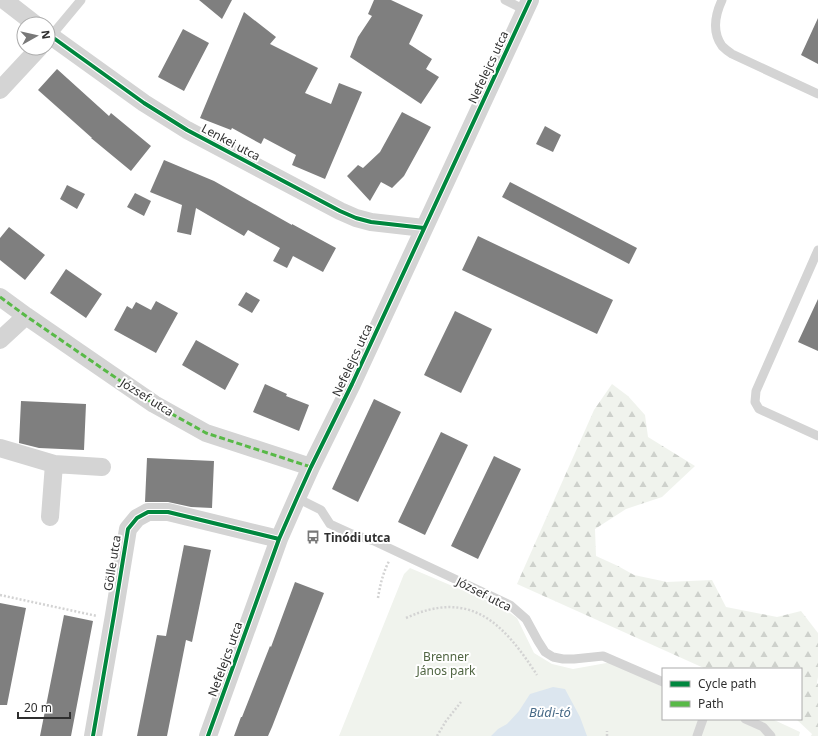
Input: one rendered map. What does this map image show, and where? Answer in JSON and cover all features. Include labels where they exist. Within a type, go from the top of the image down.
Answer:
[{"type":"street","points":[[4,0],[25,16]]},
{"type":"street","name":"Nefelejcs utca","points":[[208,736],[280,539],[297,498],[352,384],[528,5]]},
{"type":"street","name":"Lenkei utca","points":[[56,45],[187,130],[340,211],[356,218],[372,222],[424,228]]},
{"type":"street","points":[[0,90],[31,56]]},
{"type":"street","name":"József utca","points":[[0,297],[154,404],[206,433],[311,467]]},
{"type":"street","points":[[0,340],[26,316]]},
{"type":"street","points":[[0,448],[54,464],[102,467]]},
{"type":"street","points":[[50,517],[54,464]]},
{"type":"street","name":"Gölle utca","points":[[93,736],[114,619],[128,529],[137,518],[148,512],[168,512],[280,539]]},
{"type":"lane","points":[[56,29],[81,0]]},
{"type":"lane","points":[[505,0],[528,5]]},
{"type":"lane","points":[[722,0],[715,24],[717,36],[723,46],[732,54],[818,94]]},
{"type":"lane","points":[[818,250],[756,391],[755,402],[759,409],[818,436]]},
{"type":"lane","name":"József utca","points":[[297,498],[321,510],[330,524],[352,534],[374,541],[510,605],[526,619],[545,652],[553,657],[574,659],[604,656],[662,682]]},
{"type":"lane","points":[[697,736],[703,720]]},
{"type":"lane","points":[[747,720],[763,727],[771,736]]},
{"type":"path","points":[[378,598],[385,568],[392,553],[395,551]]},
{"type":"path","points":[[0,595],[114,619]]},
{"type":"path","points":[[406,618],[418,612],[437,608],[454,606],[471,610],[490,619],[506,633],[537,675]]},
{"type":"path","points":[[437,736],[446,721],[461,702]]},
{"type":"path","points":[[607,731],[607,736]]},
{"type":"green space","points":[[612,384],[628,396],[645,415],[648,437],[695,466],[662,497],[626,509],[595,529],[596,556],[634,575],[667,582],[712,580],[726,607],[777,617],[801,611],[818,633],[818,736],[811,736],[812,734],[797,720],[802,720],[802,668],[704,668],[517,584],[594,410]]},
{"type":"green space","name":"Brenner János park","points":[[410,568],[502,607],[517,618],[534,653],[552,664],[573,669],[612,662],[662,687],[662,720],[774,720],[800,732],[799,736],[339,736],[404,574]]},
{"type":"water","name":"Büdi-tó","points":[[553,687],[565,689],[580,717],[587,736],[491,736],[498,729],[507,724],[519,711],[530,694]]},
{"type":"building","points":[[199,0],[232,0],[222,19]]},
{"type":"building","points":[[374,0],[391,0],[423,15],[409,44],[432,59],[426,69],[439,77],[421,104],[350,57],[358,37],[372,16],[368,14]]},
{"type":"building","points":[[244,12],[276,37],[270,44],[318,68],[305,93],[331,104],[339,83],[362,92],[325,179],[292,165],[296,155],[264,138],[261,144],[232,128],[231,130],[200,118]]},
{"type":"building","points":[[818,18],[818,64],[801,55]]},
{"type":"building","points":[[183,29],[209,43],[184,91],[158,77]]},
{"type":"building","points":[[57,69],[109,116],[111,113],[151,146],[131,171],[91,138],[38,90]]},
{"type":"building","points":[[402,112],[431,127],[404,176],[392,188],[381,182],[370,201],[347,176],[358,165],[363,168],[380,152]]},
{"type":"building","points":[[545,126],[561,135],[553,152],[536,144]]},
{"type":"building","points":[[164,160],[214,181],[336,248],[323,272],[293,256],[287,268],[273,261],[280,248],[248,230],[244,236],[196,208],[191,235],[177,232],[182,205],[150,192]]},
{"type":"building","points":[[510,182],[637,248],[629,264],[502,197]]},
{"type":"building","points":[[67,185],[85,194],[77,209],[60,199]]},
{"type":"building","points":[[135,193],[151,201],[144,216],[127,207]]},
{"type":"building","points":[[9,227],[45,255],[25,280],[0,260],[0,238]]},
{"type":"building","points":[[478,236],[613,300],[597,334],[462,270]]},
{"type":"building","points":[[66,269],[102,294],[86,318],[50,293]]},
{"type":"building","points":[[246,292],[260,300],[252,313],[238,305]]},
{"type":"building","points":[[818,299],[818,351],[798,342]]},
{"type":"building","points":[[156,301],[178,313],[156,353],[114,330],[127,306],[132,309],[136,302],[151,310]]},
{"type":"building","points":[[455,311],[492,329],[461,393],[424,375]]},
{"type":"building","points":[[196,340],[239,364],[225,390],[182,365]]},
{"type":"building","points":[[265,384],[287,394],[286,396],[309,405],[299,431],[253,412]]},
{"type":"building","points":[[374,399],[401,412],[358,502],[332,489]]},
{"type":"building","points":[[21,401],[86,404],[84,450],[39,448],[19,443]]},
{"type":"building","points":[[441,432],[468,445],[425,535],[398,522]]},
{"type":"building","points":[[494,456],[521,469],[478,559],[451,546]]},
{"type":"building","points":[[147,458],[214,461],[212,508],[191,507],[168,502],[145,502]]},
{"type":"building","points":[[184,545],[211,550],[192,642],[186,640],[167,736],[137,736],[157,635],[166,636]]},
{"type":"building","points":[[295,582],[324,593],[272,727],[268,736],[234,736],[270,646],[271,647]]},
{"type":"building","points":[[0,603],[26,608],[7,705],[0,705]]},
{"type":"building","points":[[64,615],[93,621],[71,736],[40,736]]},
{"type":"marked path","points":[[0,297],[154,404],[206,433],[311,467]]},
{"type":"cycle path","points":[[208,736],[279,539],[311,467],[352,384],[530,0]]},
{"type":"cycle path","points":[[56,40],[144,103],[187,130],[340,211],[356,218],[371,222],[424,228]]},
{"type":"cycle path","points":[[93,736],[128,529],[137,518],[148,512],[168,512],[279,539]]},
{"type":"place","name":"Tinódi utca","points":[[313,537]]}]
